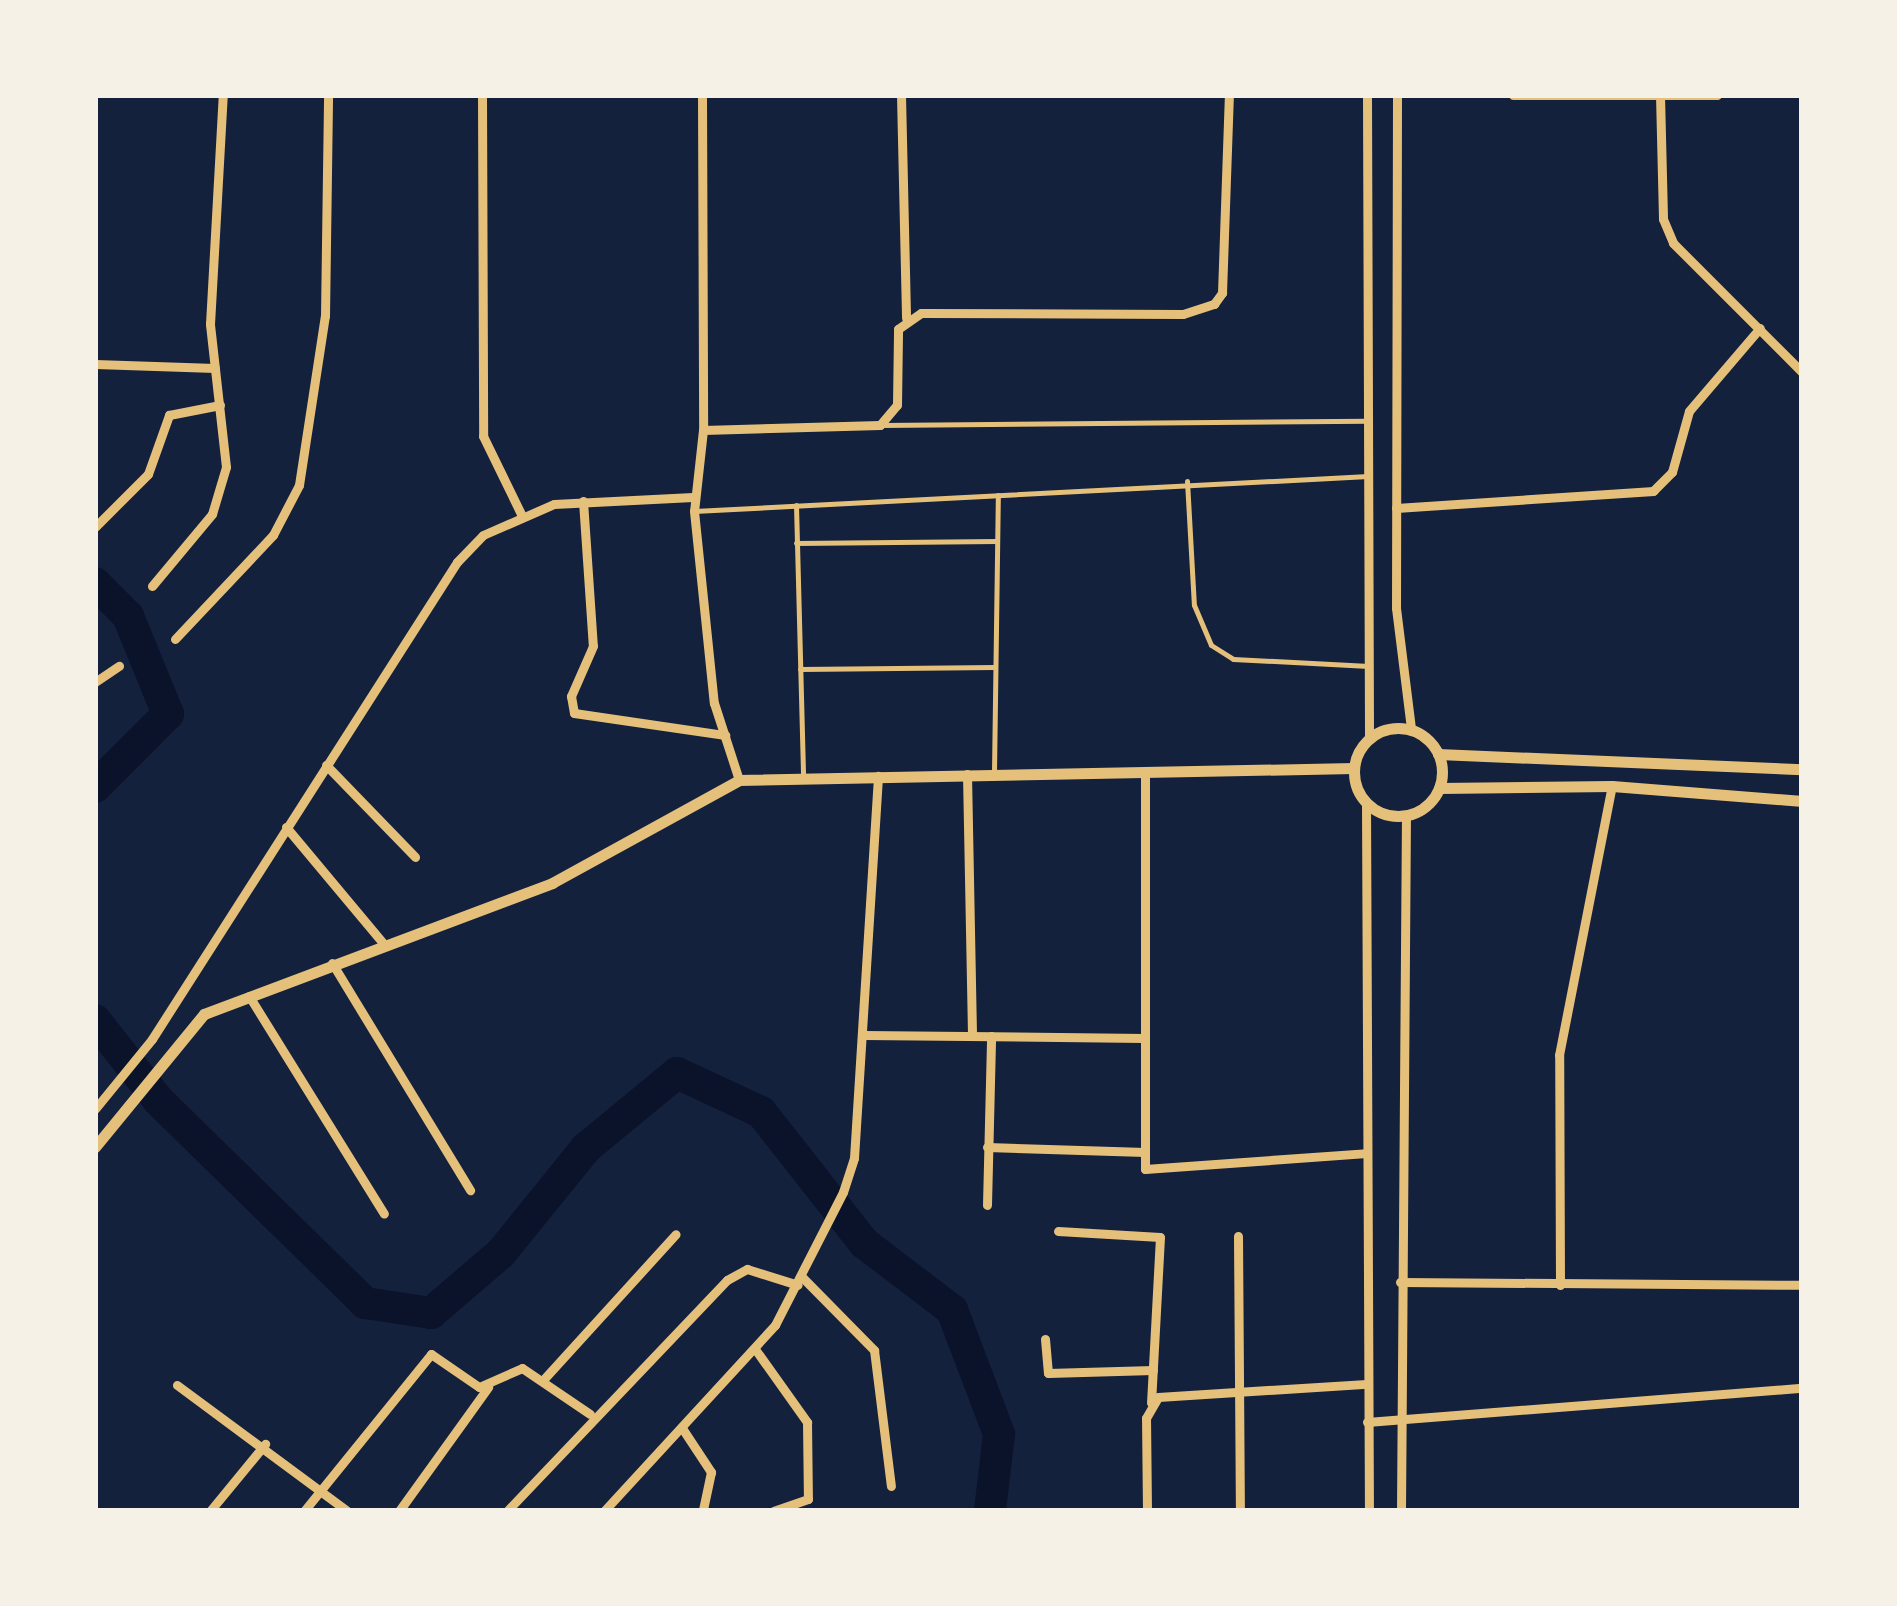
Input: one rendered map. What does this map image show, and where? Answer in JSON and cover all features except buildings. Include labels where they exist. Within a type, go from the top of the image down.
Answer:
[{"type":"street","points":[[152,586],[222,492],[216,368],[222,95]]},
{"type":"street","points":[[175,639],[273,535],[299,485],[325,316],[328,95]]},
{"type":"street","points":[[482,95],[483,436],[521,514]]},
{"type":"street","points":[[702,95],[703,430],[693,497],[724,735],[739,780]]},
{"type":"street","points":[[703,430],[880,425],[898,405],[906,318],[901,95]]},
{"type":"street","points":[[906,318],[1183,314],[1214,304],[1229,95]]},
{"type":"street","points":[[1367,95],[1370,738],[1354,768],[1366,803],[1369,1511]]},
{"type":"street","points":[[1397,95],[1396,508],[1411,730],[1438,754],[1802,769]]},
{"type":"street","points":[[1513,95],[1718,95]]},
{"type":"street","points":[[1660,98],[1662,202],[1673,243],[1802,372]]},
{"type":"street","points":[[1396,508],[1653,491],[1672,472],[1689,411],[1760,328]]},
{"type":"street","points":[[95,364],[216,368]]},
{"type":"street","points":[[95,527],[148,474],[169,415],[220,405]]},
{"type":"street","points":[[98,1106],[152,1039],[458,562],[521,514],[583,501],[693,497]]},
{"type":"street","points":[[583,501],[593,646],[571,696],[574,712],[724,735]]},
{"type":"street","points":[[95,682],[119,666]]},
{"type":"street","points":[[1370,738],[1411,730]]},
{"type":"street","points":[[1438,754],[1439,788]]},
{"type":"street","points":[[326,764],[415,857]]},
{"type":"street","points":[[95,1147],[134,1104],[162,1059],[204,1014],[382,942],[567,876],[739,780],[803,774],[1354,768]]},
{"type":"street","points":[[1145,772],[1145,1169],[1366,1153]]},
{"type":"street","points":[[967,774],[972,1036]]},
{"type":"street","points":[[604,1511],[755,1350],[800,1281],[843,1192],[864,1035],[878,776]]},
{"type":"street","points":[[1560,1285],[1558,1055],[1612,786]]},
{"type":"street","points":[[1401,1511],[1406,816],[1439,788],[1612,786],[1802,801]]},
{"type":"street","points":[[1366,803],[1406,816]]},
{"type":"street","points":[[286,826],[382,942]]},
{"type":"street","points":[[332,963],[470,1190]]},
{"type":"street","points":[[249,996],[384,1214]]},
{"type":"street","points":[[864,1035],[1144,1038]]},
{"type":"street","points":[[987,1205],[991,1036]]},
{"type":"street","points":[[987,1147],[1144,1152]]},
{"type":"street","points":[[1058,1231],[1160,1237],[1146,1511]]},
{"type":"street","points":[[543,1380],[676,1234]]},
{"type":"street","points":[[1238,1236],[1240,1511]]},
{"type":"street","points":[[507,1511],[590,1414],[738,1272],[800,1281],[874,1350],[891,1486]]},
{"type":"street","points":[[1400,1282],[1802,1285]]},
{"type":"street","points":[[1045,1338],[1048,1373],[1153,1370]]},
{"type":"street","points":[[755,1350],[808,1422],[808,1499],[774,1511]]},
{"type":"street","points":[[304,1511],[431,1354],[488,1387]]},
{"type":"street","points":[[399,1511],[470,1424],[488,1387],[511,1368],[543,1380],[590,1414]]},
{"type":"street","points":[[1151,1403],[1239,1389],[1367,1384]]},
{"type":"street","points":[[177,1385],[266,1444],[347,1511]]},
{"type":"street","points":[[1367,1422],[1802,1388]]},
{"type":"street","points":[[682,1428],[711,1472],[703,1511]]},
{"type":"street","points":[[210,1511],[266,1444]]},
{"type":"lane","points":[[880,425],[1368,421]]},
{"type":"lane","points":[[694,510],[1186,481],[1368,476]]},
{"type":"lane","points":[[1186,481],[1194,605],[1210,644],[1259,663],[1369,666]]},
{"type":"lane","points":[[994,774],[998,495]]},
{"type":"lane","points":[[796,505],[803,774]]},
{"type":"lane","points":[[796,543],[997,541]]},
{"type":"lane","points":[[800,669],[995,667]]},
{"type":"waterway","points":[[95,583],[128,616],[168,714],[95,787]]},
{"type":"waterway","points":[[95,1020],[159,1101],[365,1303],[431,1313],[501,1253],[586,1148],[677,1073],[761,1112],[864,1243],[952,1310],[999,1434],[990,1511]]}]
